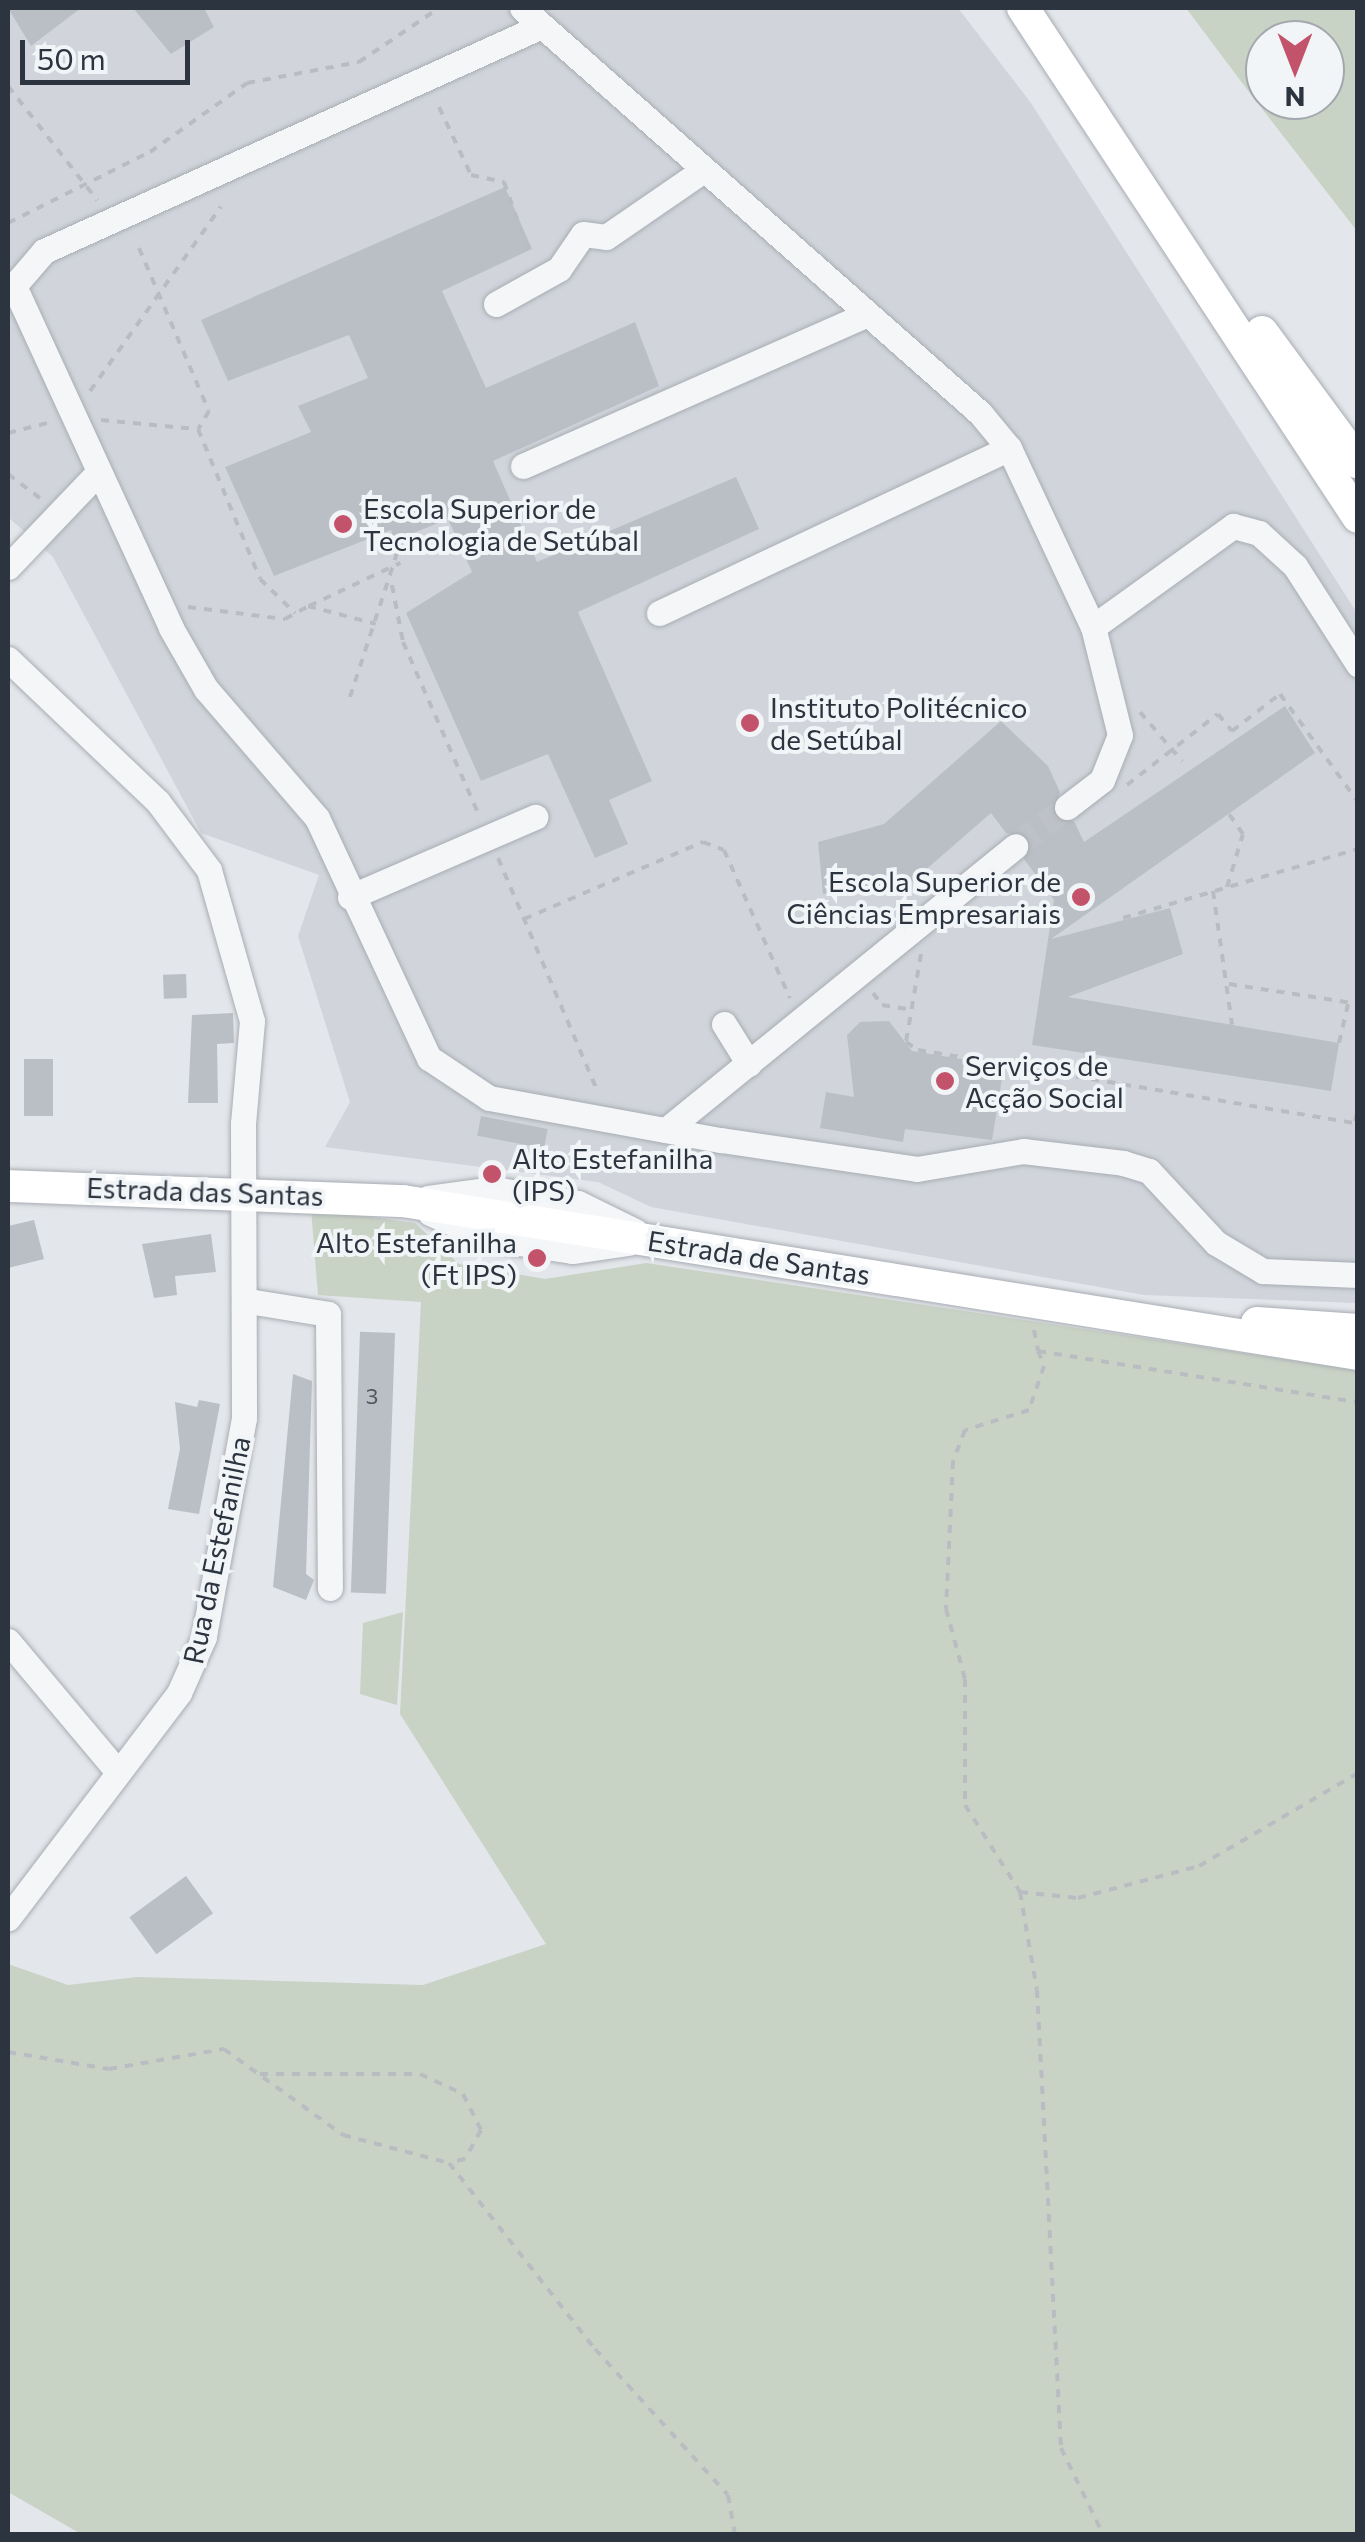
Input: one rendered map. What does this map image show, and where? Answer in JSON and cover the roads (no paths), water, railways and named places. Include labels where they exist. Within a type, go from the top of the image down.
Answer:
[{"type":"main road","points":[[1023,8],[1358,517]]},
{"type":"main road","points":[[1033,8],[1358,462]]},
{"type":"main road","points":[[1243,306],[1358,479]]},
{"type":"main road","points":[[1261,368],[1358,529]]},
{"type":"main road","name":"Estrada das Santas","points":[[8,1186],[245,1189],[403,1201]]},
{"type":"main road","name":"Estrada de Santas","points":[[403,1201],[1358,1354]]},
{"type":"main road","name":"Estrada de Santas","points":[[1115,1314],[1358,1330]]},
{"type":"street","points":[[1068,807],[1102,780],[1120,735],[1093,627],[1009,448],[530,18],[114,222],[44,251],[14,286],[70,418],[159,603],[206,689],[317,818],[350,897],[429,1058],[489,1098],[917,1169],[1024,1151],[1123,1163],[1148,1171],[1216,1244],[1263,1271],[1358,1275]]},
{"type":"street","points":[[496,304],[559,270],[583,234],[606,236],[699,173]]},
{"type":"street","points":[[524,466],[865,315]]},
{"type":"street","points":[[659,613],[1009,448]]},
{"type":"street","points":[[8,567],[56,510],[97,474]]},
{"type":"street","points":[[1093,627],[1233,526],[1258,533],[1294,566],[1358,664]]},
{"type":"street","name":"Rua da Estefanilha","points":[[8,660],[158,802],[209,870],[252,1021],[245,1189],[248,1300],[244,1418],[196,1666],[8,1918]]},
{"type":"street","points":[[350,897],[535,817]]},
{"type":"street","points":[[666,1130],[1015,846]]},
{"type":"street","points":[[724,1024],[750,1064]]},
{"type":"street","points":[[248,1300],[328,1314],[330,1588]]},
{"type":"street","points":[[8,1641],[118,1772]]},
{"type":"tunnel","points":[[1015,846],[1067,807]]},
{"type":"place","name":"Escola Superior de Tecnologia de Setúbal","points":[[343,524]]},
{"type":"place","name":"Instituto Politécnico de Setúbal","points":[[750,723]]},
{"type":"place","name":"Escola Superior de Ciências Empresariais","points":[[1081,897]]},
{"type":"place","name":"Serviços de Acção Social","points":[[945,1081]]},
{"type":"place","name":"Alto Estefanilha (IPS)","points":[[492,1174]]},
{"type":"place","name":"Alto Estefanilha (Ft IPS)","points":[[537,1258]]}]
